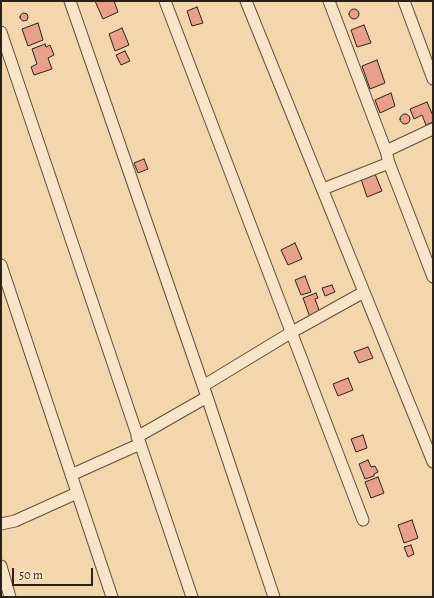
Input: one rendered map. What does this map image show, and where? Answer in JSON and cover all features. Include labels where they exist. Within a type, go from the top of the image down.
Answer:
[{"type":"street","points":[[70,1],[207,397],[274,597]]},
{"type":"street","points":[[165,1],[364,520]]},
{"type":"street","points":[[246,1],[433,462]]},
{"type":"street","points":[[329,1],[386,151],[388,163],[433,277]]},
{"type":"street","points":[[404,1],[433,79]]},
{"type":"street","points":[[1,32],[192,597]]},
{"type":"street","points":[[386,151],[433,129]]},
{"type":"street","points":[[323,189],[388,163]]},
{"type":"street","points":[[1,264],[112,597]]},
{"type":"street","points":[[203,386],[292,332],[364,292]]},
{"type":"street","points":[[71,475],[139,440],[207,397]]},
{"type":"street","points":[[1,524],[14,521],[77,493]]},
{"type":"street","points":[[1,566],[3,579],[10,597]]},
{"type":"building","points":[[95,1],[114,1],[118,12],[103,19]]},
{"type":"building","points":[[197,7],[203,23],[192,26],[187,11]]},
{"type":"building","points":[[354,9],[359,14],[354,19],[349,14]]},
{"type":"building","points":[[24,13],[27,14],[27,20],[24,21],[21,20],[20,17],[21,14]]},
{"type":"building","points":[[38,23],[43,40],[28,46],[22,29]]},
{"type":"building","points":[[364,25],[371,43],[357,47],[351,30]]},
{"type":"building","points":[[122,28],[129,45],[115,51],[109,34]]},
{"type":"building","points":[[45,44],[46,47],[50,45],[54,55],[48,58],[52,69],[34,75],[31,67],[37,64],[32,49]]},
{"type":"building","points":[[125,51],[130,61],[121,65],[116,55]]},
{"type":"building","points":[[377,60],[385,83],[370,89],[362,66]]},
{"type":"building","points":[[391,93],[395,106],[380,113],[375,100]]},
{"type":"building","points":[[427,102],[433,116],[433,122],[426,125],[422,115],[414,119],[410,109]]},
{"type":"building","points":[[405,114],[410,119],[405,124],[400,119]]},
{"type":"building","points":[[144,159],[148,169],[138,173],[134,163]]},
{"type":"building","points":[[375,174],[382,191],[367,197],[361,179]]},
{"type":"building","points":[[295,243],[302,259],[288,265],[281,250]]},
{"type":"building","points":[[305,276],[311,292],[301,295],[295,280]]},
{"type":"building","points":[[332,285],[335,292],[325,296],[322,288]]},
{"type":"building","points":[[316,293],[318,298],[315,299],[321,316],[311,320],[303,298]]},
{"type":"building","points":[[368,347],[373,358],[359,363],[354,352]]},
{"type":"building","points":[[348,378],[353,390],[338,396],[333,384]]},
{"type":"building","points":[[363,435],[367,448],[356,452],[351,439]]},
{"type":"building","points":[[368,460],[371,467],[375,466],[378,472],[374,474],[374,476],[365,479],[359,464]]},
{"type":"building","points":[[378,477],[384,493],[371,498],[365,482]]},
{"type":"building","points":[[412,520],[418,538],[404,543],[398,525]]},
{"type":"building","points":[[411,545],[414,554],[408,557],[404,547]]}]
